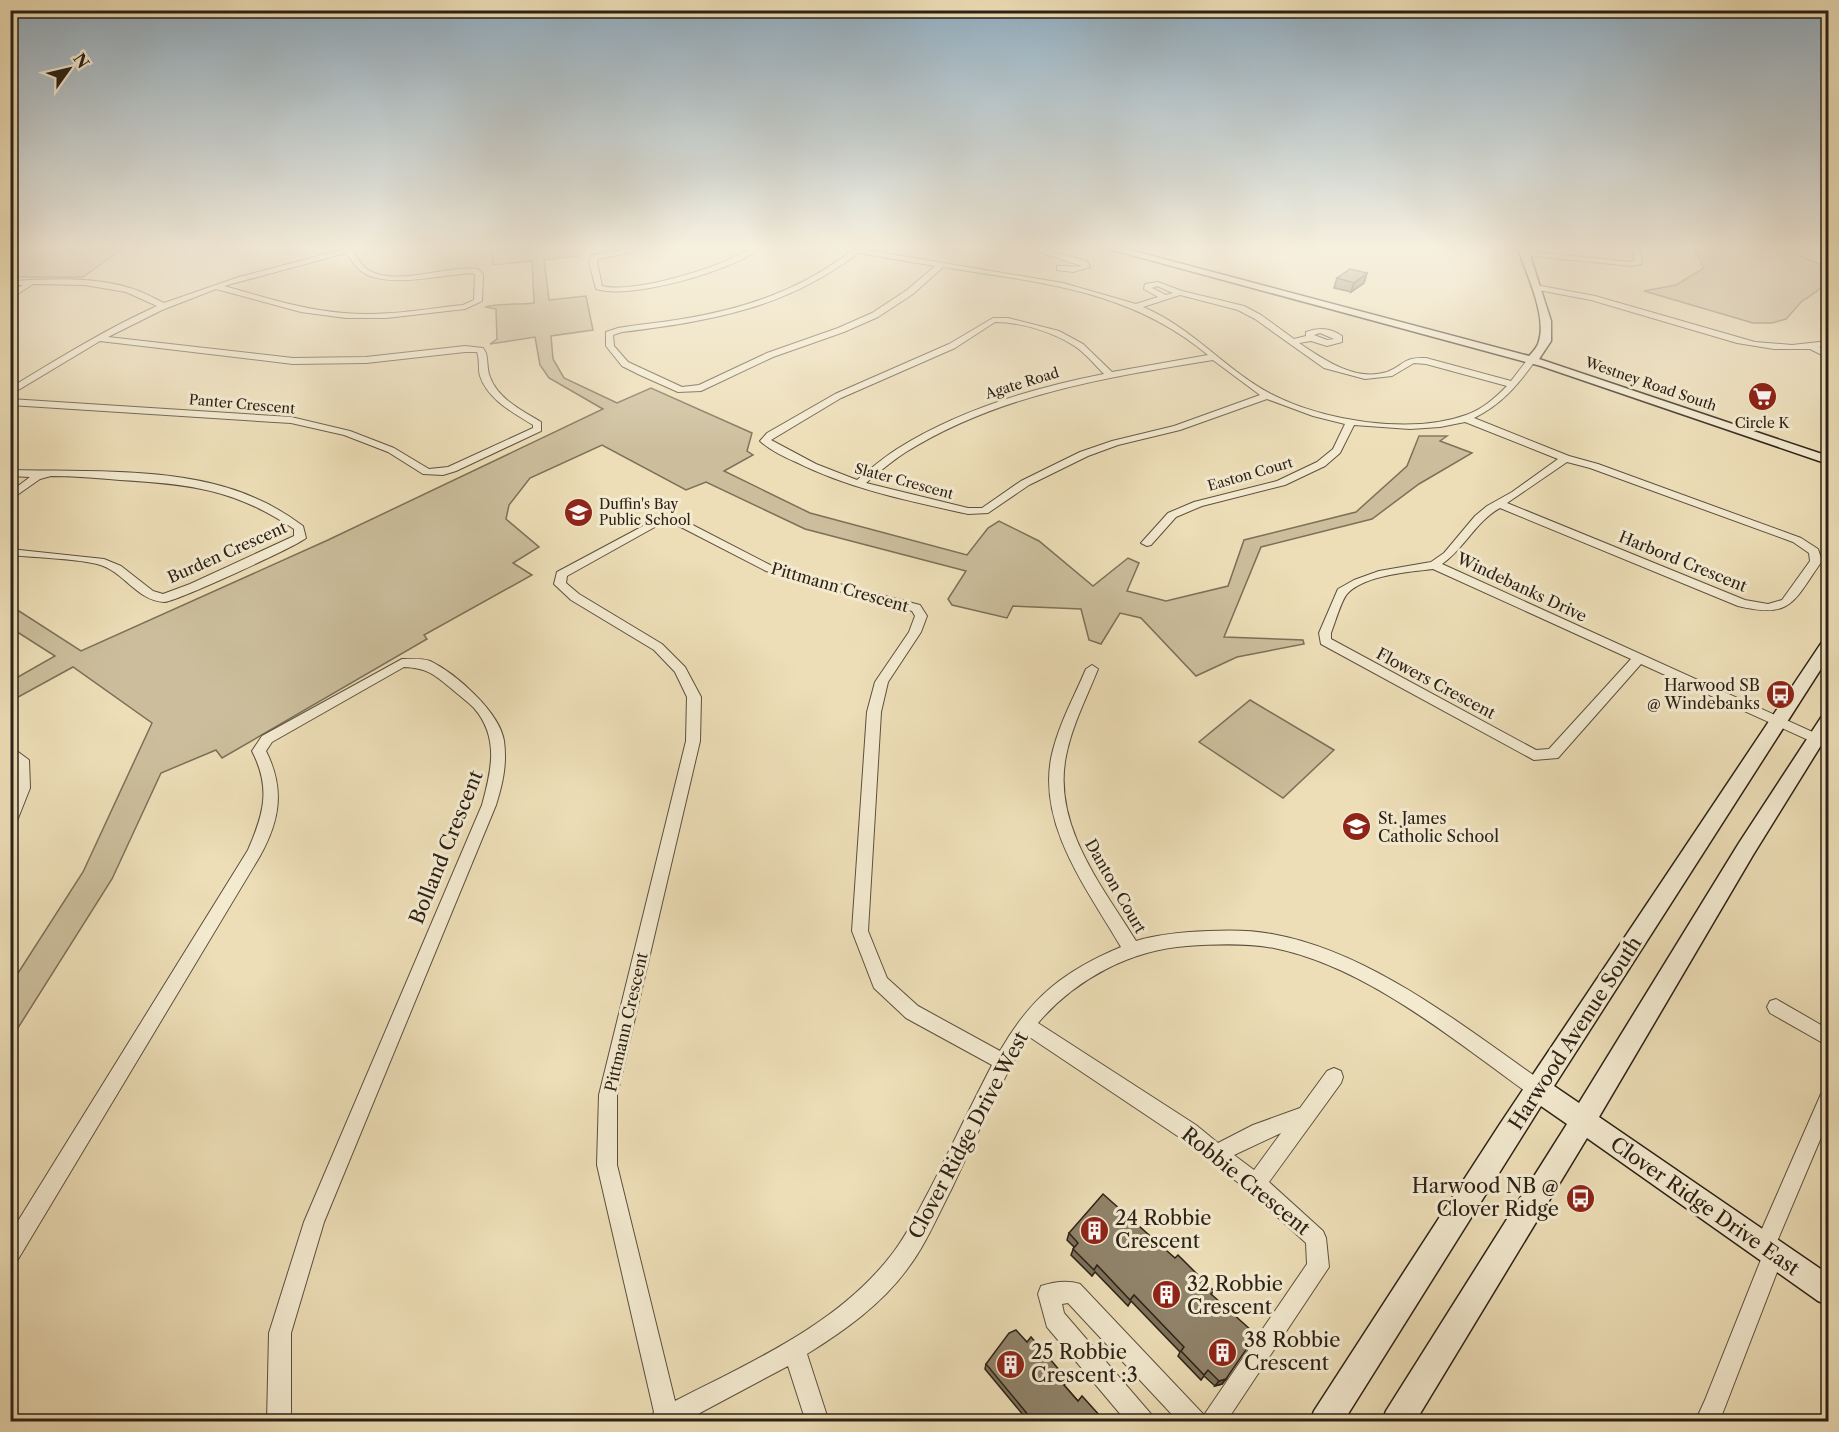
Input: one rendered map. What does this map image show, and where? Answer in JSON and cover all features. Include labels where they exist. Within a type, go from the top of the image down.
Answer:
[{"type":"main road","name":"Westney Road South","points":[[1363,316],[1599,381],[1828,460]]},
{"type":"main road","points":[[1531,361],[1545,340],[1543,316]]},
{"type":"main road","name":"Harwood Avenue South","points":[[1325,1422],[1509,1133],[1828,646]]},
{"type":"main road","points":[[1397,1422],[1746,849],[1823,742],[1828,720]]},
{"type":"main road","name":"Clover Ridge Drive West","points":[[1539,1090],[1583,1120]]},
{"type":"main road","name":"Clover Ridge Drive East","points":[[1583,1120],[1828,1291]]},
{"type":"street","points":[[10,392],[98,338],[143,316]]},
{"type":"street","points":[[333,316],[388,316]]},
{"type":"street","points":[[714,316],[621,330],[609,334],[610,346],[625,364],[643,373],[681,390],[701,388],[770,355],[841,330],[873,316]]},
{"type":"street","points":[[1153,316],[1184,333],[1267,396],[1316,414],[1351,422],[1412,426],[1465,418],[1487,408],[1531,361]]},
{"type":"street","points":[[1254,316],[1294,341],[1327,366],[1352,373],[1378,376],[1389,374],[1413,360],[1426,361],[1511,384]]},
{"type":"street","points":[[1654,316],[1737,340],[1778,347],[1812,347],[1828,343]]},
{"type":"street","name":"Slater Crescent","points":[[1109,374],[1080,346],[1056,333],[1008,320],[993,320],[952,346],[838,396],[770,435],[765,441],[805,462],[858,484],[968,511],[984,512],[1025,483],[1084,454],[1115,443],[1178,428],[1267,396]]},
{"type":"street","name":"Panter Crescent","points":[[10,402],[291,420],[347,433],[391,450],[427,472],[443,472],[452,469],[538,429],[538,424],[508,405],[494,389],[485,376],[483,354],[480,350],[465,349],[366,360],[293,361],[98,338]]},
{"type":"street","points":[[1294,341],[1311,338]]},
{"type":"street","points":[[1812,347],[1828,356]]},
{"type":"street","name":"Agate Road","points":[[858,484],[903,450],[978,411],[1038,391],[1109,374],[1214,357]]},
{"type":"street","points":[[1465,418],[1565,458]]},
{"type":"street","name":"Easton Court","points":[[1147,543],[1172,515],[1198,504],[1281,483],[1322,464],[1336,451],[1351,422]]},
{"type":"street","name":"Harbord Crescent","points":[[1500,504],[1742,603],[1768,608],[1786,603],[1816,561],[1814,551],[1797,540],[1594,466],[1565,458]]},
{"type":"street","name":"Windebanks Drive","points":[[1565,458],[1479,518],[1448,555],[1434,565],[1823,742]]},
{"type":"street","name":"Burden Crescent","points":[[10,473],[160,480],[215,486],[249,497],[282,516],[299,528],[300,538],[194,587],[164,598],[149,594],[117,568],[100,561],[10,552]]},
{"type":"street","points":[[10,497],[42,474]]},
{"type":"street","name":"Pittmann Crescent","points":[[663,1419],[607,1166],[608,1095],[693,741],[694,697],[680,670],[658,647],[575,597],[560,584],[561,574],[660,520],[677,521],[770,569],[916,608],[921,616],[918,624],[882,682],[874,712],[860,931],[880,983],[912,1012],[1004,1062]]},
{"type":"street","name":"Flowers Crescent","points":[[1434,565],[1383,573],[1358,582],[1342,592],[1325,633],[1325,641],[1534,755],[1553,754],[1638,659]]},
{"type":"street","name":"Bolland Crescent","points":[[10,1254],[255,852],[270,818],[272,781],[260,751],[267,739],[402,663],[425,664],[444,676],[480,706],[497,738],[500,770],[489,804],[314,1222],[280,1332],[279,1422]]},
{"type":"street","name":"Danton Court","points":[[1092,669],[1064,741],[1056,769],[1060,810],[1071,846],[1131,948]]},
{"type":"street","points":[[10,751],[22,760],[23,788],[10,821]]},
{"type":"street","name":"Clover Ridge Drive West","points":[[663,1419],[795,1352],[867,1298],[897,1265],[924,1220],[1004,1062],[1026,1025],[1053,995],[1085,972],[1131,948],[1154,942],[1240,937],[1275,942],[1308,951],[1343,964],[1419,1007],[1539,1090]]},
{"type":"street","points":[[1776,1007],[1828,1038]]},
{"type":"street","name":"Robbie Crescent","points":[[1026,1025],[1189,1132],[1256,1184],[1316,1238],[1318,1267],[1212,1422]]},
{"type":"street","points":[[1256,1184],[1334,1077]]},
{"type":"street","points":[[1706,1422],[1714,1407],[1769,1251],[1828,1100]]},
{"type":"street","points":[[1216,1154],[1260,1132],[1305,1115]]},
{"type":"street","points":[[1143,1422],[1055,1319],[1049,1294],[1072,1292],[1195,1422]]},
{"type":"street","points":[[795,1352],[818,1422]]},
{"type":"shaded area","points":[[496,316],[590,316],[593,330],[551,336],[553,359],[564,378],[617,403],[651,388],[752,433],[747,451],[753,455],[724,471],[810,513],[967,555],[988,528],[999,521],[1039,541],[1093,586],[1128,558],[1139,563],[1127,591],[1166,601],[1228,586],[1244,540],[1356,512],[1407,466],[1419,436],[1447,436],[1440,441],[1472,453],[1419,484],[1372,519],[1261,547],[1224,637],[1303,640],[1304,644],[1237,657],[1196,676],[1141,618],[1120,613],[1101,644],[1089,640],[1081,609],[1013,606],[1007,618],[952,605],[948,599],[966,571],[805,529],[706,482],[686,490],[602,445],[530,478],[509,505],[506,519],[539,547],[513,563],[532,575],[424,635],[427,639],[222,758],[216,750],[161,773],[112,879],[11,1039],[11,984],[83,872],[152,723],[73,667],[11,701],[11,681],[55,656],[11,628],[11,609],[19,611],[81,651],[328,540],[603,409],[549,378],[540,365],[535,337],[490,344],[497,339]]},
{"type":"shaded area","points":[[1729,316],[1789,316],[1786,319],[1772,323],[1753,323]]},
{"type":"shaded area","points":[[1250,700],[1334,750],[1283,798],[1199,742]]},
{"type":"building","points":[[1103,1194],[1175,1258],[1178,1255],[1214,1291],[1211,1294],[1252,1331],[1243,1343],[1248,1347],[1226,1379],[1219,1381],[1208,1370],[1204,1375],[1181,1351],[1184,1347],[1134,1295],[1130,1300],[1097,1265],[1094,1270],[1073,1249],[1078,1243],[1069,1233]]},
{"type":"building","points":[[1016,1330],[1027,1342],[1031,1337],[1067,1379],[1063,1384],[1078,1401],[1082,1396],[1102,1418],[1100,1422],[1034,1422],[986,1364],[1009,1333]]},
{"type":"place","name":"Circle K","points":[[1762,396]]},
{"type":"place","name":"Duffin's Bay Public School","points":[[578,512]]},
{"type":"place","name":"Harwood SB @ Windebanks","points":[[1781,694]]},
{"type":"place","name":"St. James Catholic School","points":[[1357,827]]},
{"type":"place","name":"Harwood NB @ Clover Ridge","points":[[1580,1198]]},
{"type":"place","name":"24 Robbie Crescent","points":[[1094,1230]]},
{"type":"place","name":"32 Robbie Crescent","points":[[1166,1295]]},
{"type":"place","name":"38 Robbie Crescent","points":[[1223,1352]]},
{"type":"place","name":"25 Robbie Crescent :3","points":[[1010,1364]]}]
